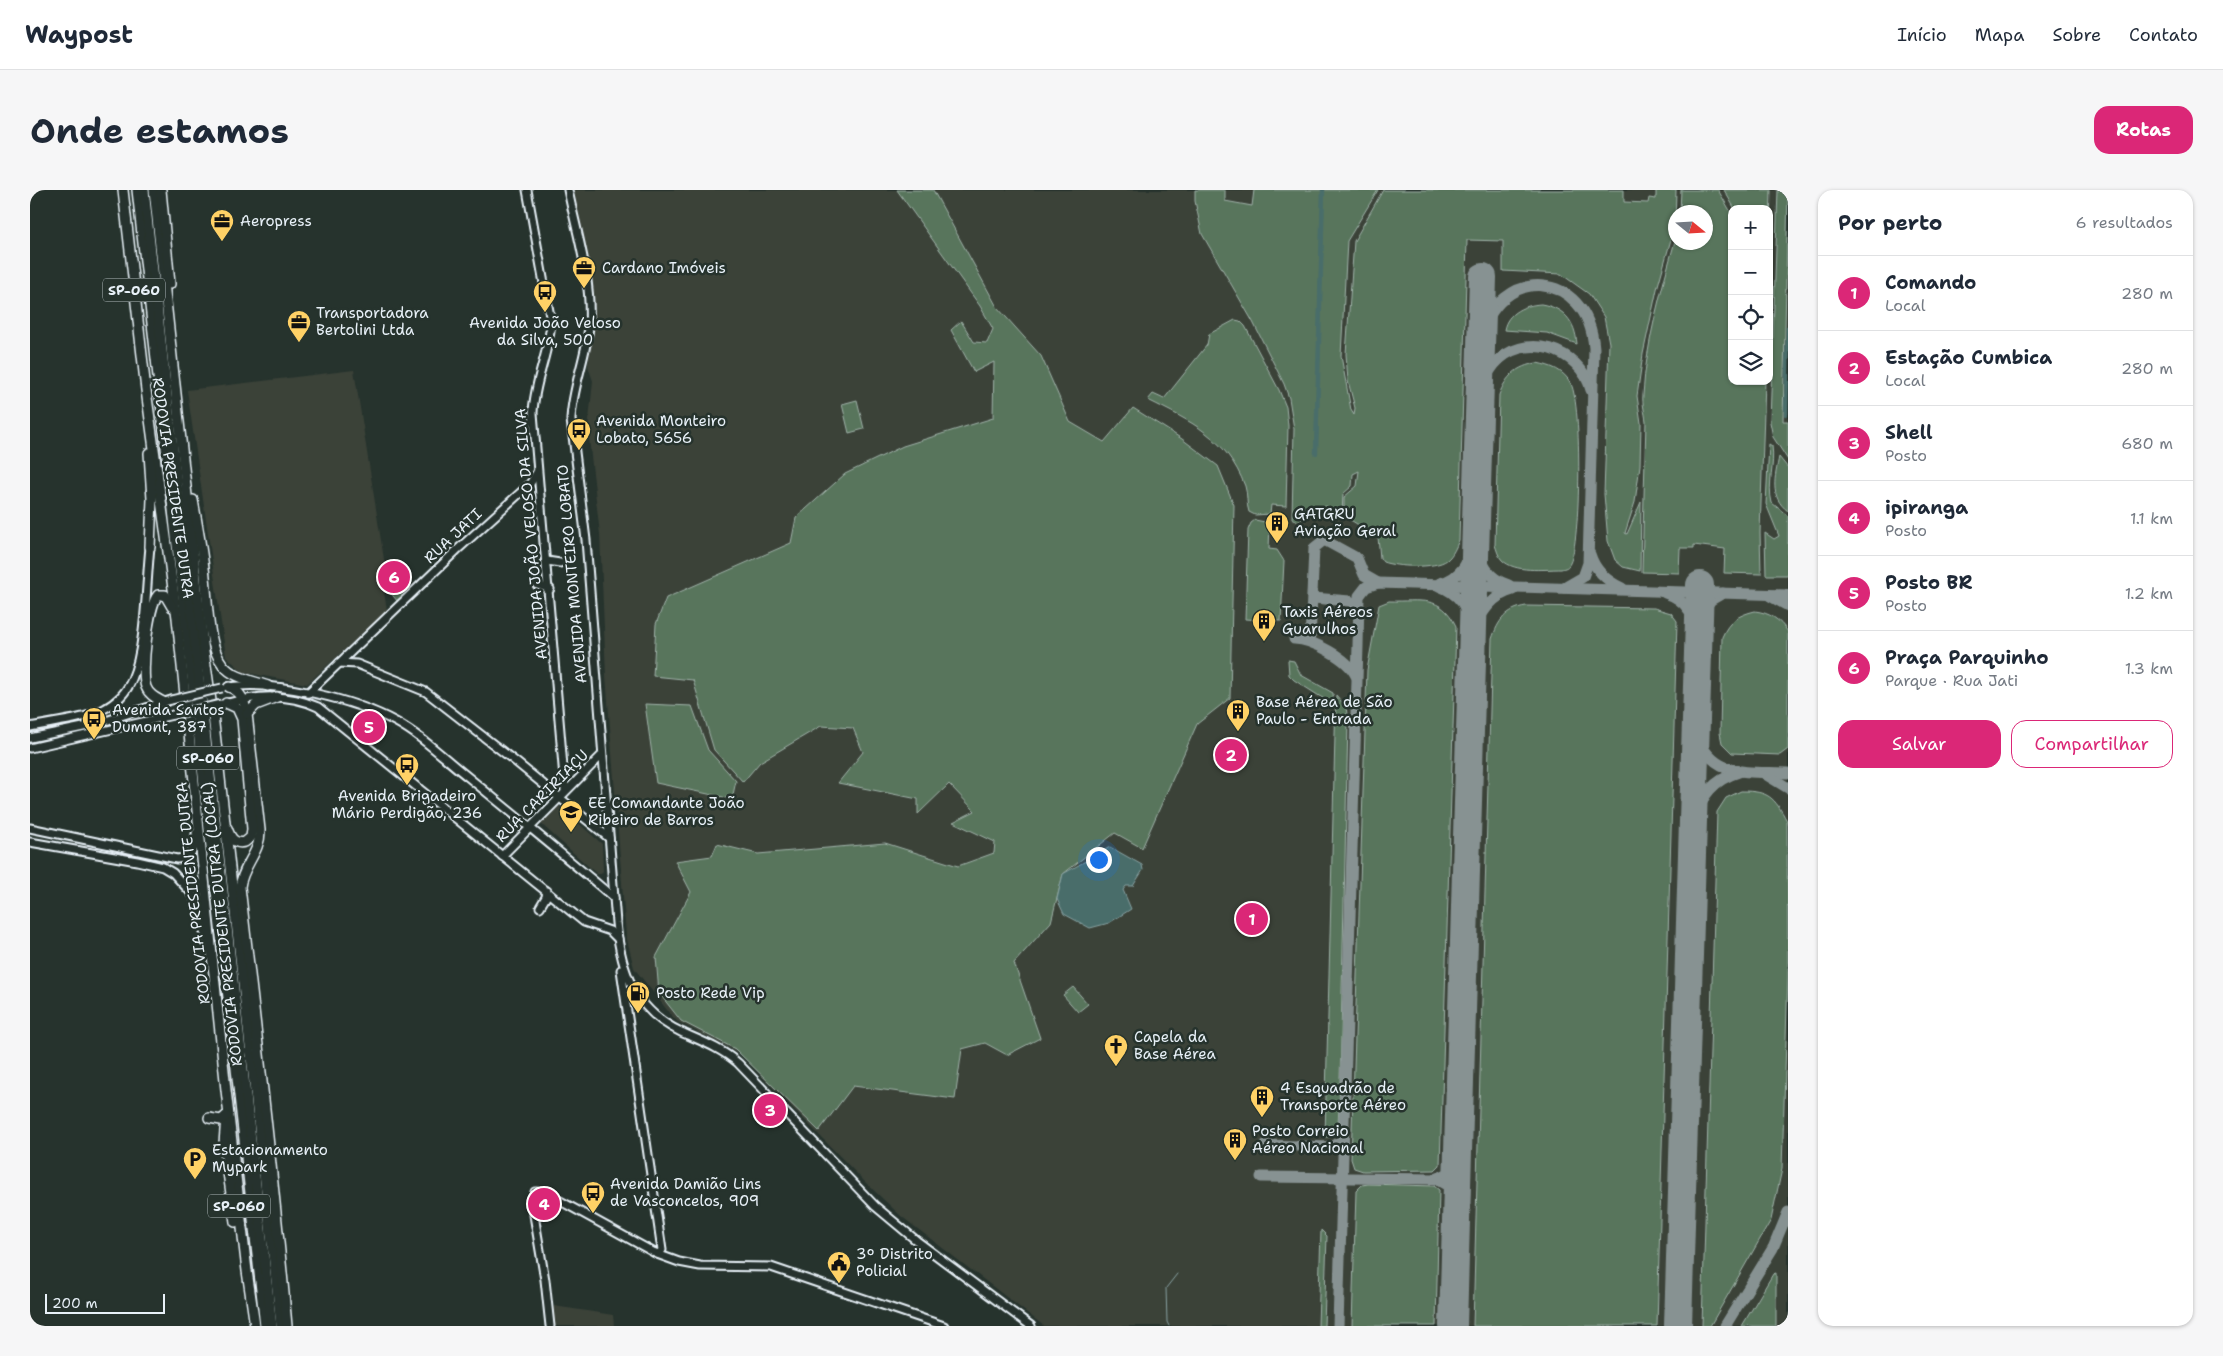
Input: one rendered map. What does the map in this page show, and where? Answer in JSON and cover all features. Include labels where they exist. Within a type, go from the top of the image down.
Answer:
[{"type":"highway","name":"RODOVIA PRESIDENTE DUTRA","points":[[123,190],[146,390],[177,618],[226,1090],[255,1324]]},
{"type":"highway","name":"RODOVIA PRESIDENTE DUTRA","points":[[137,190],[265,1326]]},
{"type":"highway","name":"RODOVIA PRESIDENTE DUTRA","points":[[144,190],[272,1326]]},
{"type":"highway","name":"RODOVIA PRESIDENTE DUTRA (LOCAL)","points":[[154,190],[281,1326]]},
{"type":"highway","points":[[161,190],[172,303],[170,342]]},
{"type":"highway","points":[[146,390],[152,499],[150,547]]},
{"type":"highway","points":[[183,460],[186,464],[201,550],[212,636],[219,657],[223,665],[234,674],[268,686]]},
{"type":"highway","points":[[167,701],[149,693],[145,686],[144,675],[152,606],[158,595],[168,597],[177,618]]},
{"type":"highway","points":[[225,687],[240,693],[244,698],[260,840],[245,870],[240,887],[287,1326]]},
{"type":"highway","points":[[247,714],[256,705],[277,697]]},
{"type":"highway","points":[[224,704],[237,708],[242,719],[252,829],[248,840],[242,843],[234,841],[224,817]]},
{"type":"highway","points":[[258,1042],[260,1092],[258,1121]]},
{"type":"highway","points":[[226,1090],[224,1144],[250,1315],[255,1324]]},
{"type":"highway","points":[[209,1118],[221,1120],[226,1116]]},
{"type":"main road","name":"AVENIDA JOÃO VELOSO DA SILVA","points":[[527,190],[551,322],[534,400],[537,471],[550,589],[565,790]]},
{"type":"main road","name":"AVENIDA MONTEIRO LOBATO","points":[[568,190],[589,293],[586,345],[572,403],[571,420],[586,540],[601,756],[616,923],[621,960],[629,983],[636,994],[668,1026],[723,1051],[733,1058],[875,1206],[926,1248],[1031,1326]]},
{"type":"main road","name":"RUA JATI","points":[[308,693],[457,550],[530,484],[537,471]]},
{"type":"main road","points":[[530,484],[539,484]]},
{"type":"main road","points":[[30,726],[95,713],[114,703],[126,690],[136,668],[140,649],[150,547]]},
{"type":"main road","points":[[547,561],[560,563]]},
{"type":"main road","points":[[537,585],[550,589]]},
{"type":"main road","points":[[352,650],[349,656],[357,664]]},
{"type":"main road","points":[[339,662],[357,664],[426,692],[609,838]]},
{"type":"main road","points":[[548,682],[557,683]]},
{"type":"main road","points":[[30,738],[93,725],[167,701],[245,684],[308,693],[353,704],[399,724],[529,826],[614,898]]},
{"type":"main road","points":[[30,748],[244,698],[277,697],[299,700],[318,708],[584,922],[606,930],[618,939]]},
{"type":"main road","name":"RUA CARIRIAÇU","points":[[502,856],[529,826],[601,756]]},
{"type":"main road","points":[[564,774],[575,781]]},
{"type":"main road","points":[[30,828],[167,858],[182,859],[191,854],[196,841],[197,799]]},
{"type":"main road","points":[[30,842],[137,861],[163,867],[174,873],[189,887],[198,905],[215,972]]},
{"type":"main road","points":[[540,907],[547,891]]},
{"type":"main road","points":[[606,930],[613,928],[616,923]]},
{"type":"main road","points":[[621,960],[623,988],[628,1008],[658,1224],[658,1249]]},
{"type":"main road","points":[[628,1008],[636,994]]},
{"type":"main road","points":[[550,1326],[536,1219],[532,1203],[541,1190],[552,1198],[636,1243],[658,1249],[673,1260],[700,1266],[771,1267],[944,1326]]},
{"type":"shaded area","points":[[574,190],[1788,190],[1788,1326],[1044,1326],[901,1216],[865,1182],[739,1053],[678,1022],[634,968],[626,935],[606,675],[600,534],[588,430],[593,381],[588,366],[595,308]]},
{"type":"shaded area","points":[[354,370],[389,591],[384,592],[387,611],[307,684],[243,672],[226,656],[187,390]]},
{"type":"shaded area","name":"EE Comandante João Ribeiro de Barros","points":[[557,804],[602,844],[603,871],[601,874],[597,874],[540,823]]},
{"type":"shaded area","points":[[554,1306],[613,1315],[614,1326],[554,1326]]},
{"type":"green space","points":[[897,190],[933,190],[997,307],[1041,356],[1070,422],[1104,442],[1133,408],[1182,439],[1218,466],[1234,505],[1230,698],[1197,724],[1142,848],[1115,833],[1063,874],[1051,922],[1014,963],[1040,1038],[1007,1055],[985,1043],[962,1049],[955,1099],[853,1086],[819,1131],[735,1049],[681,1021],[659,993],[656,957],[691,892],[675,861],[712,856],[717,844],[758,854],[885,843],[958,866],[994,853],[995,842],[953,822],[975,811],[949,784],[918,814],[918,799],[838,783],[863,752],[853,728],[821,726],[760,762],[743,782],[714,750],[693,680],[653,676],[656,624],[666,598],[791,543],[796,518],[845,474],[903,446],[993,418],[994,362],[974,372],[951,330],[961,321],[974,342],[987,343],[993,329],[980,306]]},
{"type":"green space","points":[[1195,190],[1225,190],[1225,201],[1252,206],[1254,190],[1378,190],[1347,241],[1341,356],[1351,410],[1354,415],[1355,408],[1348,381],[1346,354],[1354,241],[1383,190],[1624,190],[1624,202],[1648,203],[1649,198],[1656,199],[1656,191],[1653,190],[1676,190],[1676,205],[1668,205],[1668,250],[1657,289],[1643,354],[1637,396],[1641,423],[1640,465],[1635,502],[1625,533],[1627,534],[1641,502],[1640,571],[1623,567],[1615,560],[1608,541],[1604,494],[1609,343],[1604,317],[1589,294],[1561,274],[1503,271],[1503,241],[1467,240],[1459,540],[1451,556],[1441,563],[1425,566],[1406,566],[1383,562],[1380,558],[1378,537],[1344,516],[1344,497],[1357,486],[1359,471],[1353,474],[1352,486],[1343,494],[1342,515],[1326,506],[1298,521],[1292,518],[1294,429],[1289,398],[1253,322],[1202,234],[1195,201]]},
{"type":"green space","points":[[1681,190],[1718,190],[1728,207],[1728,385],[1765,385],[1760,533],[1761,574],[1724,573],[1725,549],[1694,545],[1694,548],[1680,548],[1679,573],[1642,572],[1646,421],[1643,398],[1651,337],[1673,250],[1713,250],[1713,205],[1680,205]]},
{"type":"green space","points":[[1724,190],[1771,190],[1771,205],[1733,205]]},
{"type":"green space","points":[[1778,190],[1788,190],[1783,421],[1788,421],[1788,460],[1773,437],[1770,422],[1771,385],[1773,385]]},
{"type":"green space","points":[[1541,304],[1562,312],[1567,317],[1574,329],[1577,344],[1547,333],[1504,330],[1509,318],[1513,314],[1523,308]]},
{"type":"green space","points":[[1235,320],[1240,321],[1245,326],[1286,407],[1288,426],[1286,506],[1271,505],[1270,514],[1255,515],[1249,512],[1245,486],[1237,469],[1218,443],[1193,424],[1148,400],[1153,394],[1164,399],[1207,345],[1209,334]]},
{"type":"green space","points":[[1537,363],[1557,369],[1565,375],[1571,384],[1575,397],[1579,474],[1576,529],[1574,550],[1570,563],[1567,567],[1561,569],[1522,569],[1514,567],[1502,560],[1495,545],[1499,395],[1505,382],[1513,373],[1530,364]]},
{"type":"green space","points":[[857,400],[864,429],[849,433],[842,404]]},
{"type":"green space","points":[[1769,444],[1772,446],[1773,453],[1770,489],[1772,503],[1788,516],[1788,575],[1766,575],[1765,533],[1774,539],[1779,536],[1766,504]]},
{"type":"green space","points":[[1779,457],[1788,468],[1788,511],[1778,499],[1776,493],[1775,479]]},
{"type":"green space","points":[[1255,520],[1270,523],[1269,549],[1277,550],[1284,561],[1281,621],[1245,619],[1248,530],[1251,523]]},
{"type":"green space","points":[[388,562],[412,588],[398,602],[389,591],[385,566]]},
{"type":"green space","points":[[1389,601],[1420,601],[1436,604],[1444,609],[1456,626],[1440,1165],[1435,1170],[1363,1171],[1354,1168],[1351,1159],[1367,670],[1379,605]]},
{"type":"green space","points":[[1526,606],[1654,608],[1671,613],[1677,621],[1657,1326],[1473,1326],[1492,639],[1500,621],[1508,613]]},
{"type":"green space","points":[[1755,611],[1774,617],[1788,632],[1788,749],[1780,755],[1732,753],[1722,743],[1720,733],[1722,637],[1735,620],[1744,614]]},
{"type":"green space","points":[[1288,660],[1294,661],[1301,675],[1333,693],[1334,708],[1289,675]]},
{"type":"green space","points":[[1336,695],[1346,707],[1348,722],[1340,1082],[1338,1126],[1330,1137],[1325,1137]]},
{"type":"green space","points":[[645,704],[692,706],[708,750],[736,781],[732,799],[656,783]]},
{"type":"green space","points":[[1741,791],[1758,792],[1770,797],[1787,821],[1788,974],[1782,1169],[1771,1220],[1710,1326],[1702,1326],[1717,812],[1726,798]]},
{"type":"green space","points":[[1073,987],[1088,1004],[1078,1012],[1063,995]]},
{"type":"green space","points":[[1362,1185],[1434,1186],[1439,1190],[1436,1326],[1352,1326],[1356,1191]]},
{"type":"green space","points":[[1321,1230],[1327,1236],[1324,1326],[1318,1326]]},
{"type":"green space","points":[[1776,1273],[1776,1326],[1742,1326],[1773,1274]]},
{"type":"water","points":[[1110,847],[1142,865],[1143,870],[1133,886],[1126,886],[1123,890],[1131,909],[1109,923],[1090,928],[1064,914],[1057,899],[1063,874]]},
{"type":"waterway","points":[[1316,453],[1323,190]]},
{"type":"waterway","points":[[1786,414],[1788,328]]},
{"type":"waterway","points":[[1169,1326],[1167,1322],[1166,1288],[1177,1274]]},
{"type":"taxiway","points":[[1481,339],[1490,315],[1505,298],[1523,288],[1542,286],[1560,291],[1576,303],[1588,322],[1594,348],[1588,563],[1583,577],[1564,588]]},
{"type":"taxiway","points":[[1480,397],[1487,376],[1494,365],[1506,354],[1520,348],[1535,346],[1563,354],[1575,363],[1585,375],[1591,390]]},
{"type":"taxiway","points":[[1310,641],[1314,548],[1324,540],[1357,558],[1364,575],[1378,583]]},
{"type":"taxiway","points":[[1476,542],[1486,569],[1495,579],[1509,585]]},
{"type":"taxiway","points":[[1440,583],[1459,573],[1467,562],[1476,542]]},
{"type":"taxiway","points":[[1590,554],[1595,566],[1602,575],[1622,588]]},
{"type":"taxiway","points":[[1338,1326],[1359,596],[1366,587],[1378,583],[1788,595]]},
{"type":"taxiway","points":[[1439,586],[1453,593],[1462,603],[1473,629]]},
{"type":"taxiway","points":[[1473,629],[1494,600],[1513,590]]},
{"type":"taxiway","points":[[1665,593],[1679,600],[1689,610],[1699,639]]},
{"type":"taxiway","points":[[1699,616],[1711,600],[1723,593]]},
{"type":"taxiway","points":[[1770,596],[1788,606]]},
{"type":"taxiway","points":[[1313,598],[1350,601],[1359,613]]},
{"type":"taxiway","points":[[1294,639],[1310,642],[1329,651],[1346,663],[1356,676]]},
{"type":"taxiway","points":[[1696,734],[1703,749],[1722,766],[1746,772],[1788,773]]},
{"type":"taxiway","points":[[1693,819],[1710,790],[1722,779],[1739,772]]},
{"type":"taxiway","points":[[1765,774],[1788,788]]},
{"type":"taxiway","points":[[1265,1145],[1333,1147],[1343,1139]]},
{"type":"taxiway","points":[[1261,1177],[1436,1179],[1449,1173],[1457,1160]]},
{"type":"taxiway","points":[[1436,1179],[1450,1187],[1456,1198]]},
{"type":"taxiway","points":[[1725,1326],[1773,1248],[1788,1212]]},
{"type":"taxiway","points":[[1454,1303],[1455,1326]]},
{"type":"runway","points":[[1453,1326],[1483,277]]},
{"type":"runway","points":[[1678,1326],[1700,585]]},
{"type":"place","name":"Aeropress","points":[[222,242]]},
{"type":"place","name":"Cardano Imóveis","points":[[584,289]]},
{"type":"place","name":"Avenida João Veloso da Silva, 500","points":[[545,313]]},
{"type":"place","name":"Transportadora Bertolini Ltda","points":[[299,343]]},
{"type":"place","name":"Avenida Monteiro Lobato, 5656","points":[[579,451]]},
{"type":"place","name":"GATGRU Aviação Geral","points":[[1277,544]]},
{"type":"place","name":"Praça Parquinho","points":[[394,577]]},
{"type":"place","name":"Taxis Aéreos Guarulhos","points":[[1264,642]]},
{"type":"place","name":"Posto BR","points":[[369,727]]},
{"type":"place","name":"Base Aérea de São Paulo - Entrada","points":[[1238,732]]},
{"type":"place","name":"Avenida Santos Dumont, 387","points":[[94,740]]},
{"type":"place","name":"Estação Cumbica","points":[[1231,755]]},
{"type":"place","name":"Avenida Brigadeiro Mário Perdigão, 236","points":[[407,786]]},
{"type":"place","name":"EE Comandante João Ribeiro de Barros","points":[[571,833]]},
{"type":"place","name":"Comando","points":[[1252,919]]},
{"type":"place","name":"Posto Rede Vip","points":[[638,1014]]},
{"type":"place","name":"Capela da Base Aérea","points":[[1116,1067]]},
{"type":"place","name":"Shell","points":[[770,1110]]},
{"type":"place","name":"4 Esquadrão de Transporte Aéreo","points":[[1262,1118]]},
{"type":"place","name":"Posto Correio Aéreo Nacional","points":[[1235,1161]]},
{"type":"place","name":"Estacionamento Mypark","points":[[195,1180]]},
{"type":"place","name":"ipiranga","points":[[544,1204]]},
{"type":"place","name":"Avenida Damião Lins de Vasconcelos, 909","points":[[593,1214]]},
{"type":"place","name":"3º Distrito Policial","points":[[839,1284]]}]
